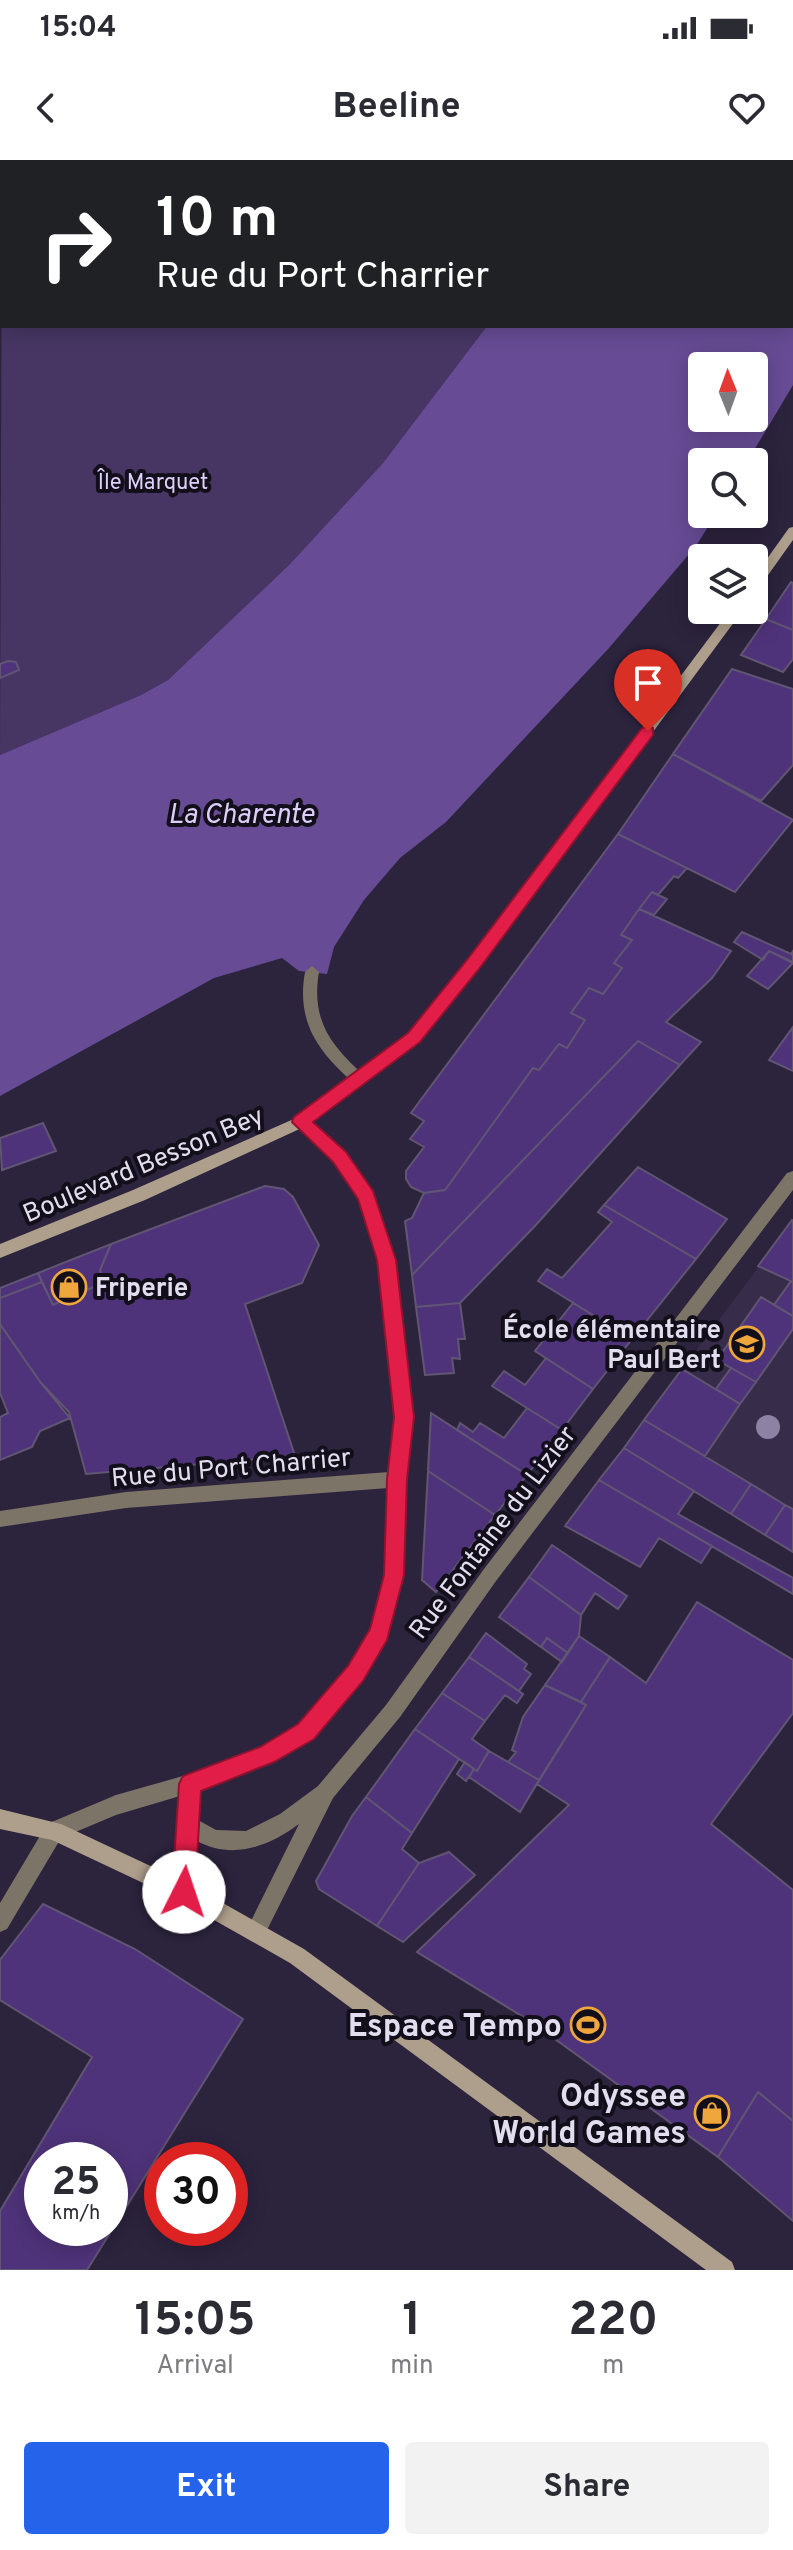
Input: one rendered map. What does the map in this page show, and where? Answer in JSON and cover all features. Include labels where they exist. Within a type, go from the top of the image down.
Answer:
[{"type":"main road","points":[[768,566],[793,531]]},
{"type":"main road","name":"Boulevard Besson Bey","points":[[0,1251],[139,1195],[301,1122],[414,1037],[473,965],[727,624]]},
{"type":"main road","points":[[0,1819],[54,1831],[184,1892],[297,1956],[724,2270]]},
{"type":"street","points":[[312,972],[310,1017],[336,1060],[360,1080]]},
{"type":"street","points":[[0,1922],[54,1831],[116,1805],[190,1784],[267,1755],[306,1731],[356,1673],[380,1633],[394,1575],[397,1479],[404,1417],[387,1260],[367,1197],[340,1157],[301,1122]]},
{"type":"street","name":"Rue Fontaine du Lizier","points":[[256,1931],[326,1791],[393,1711],[490,1575],[793,1178]]},
{"type":"street","name":"Rue du Port Charrier","points":[[0,1519],[126,1500],[397,1479]]},
{"type":"street","points":[[184,1892],[190,1784]]},
{"type":"street","points":[[188,1825],[216,1840],[243,1841],[287,1824],[326,1791]]},
{"type":"shaded area","name":"École élémentaire Paul Bert","points":[[793,1221],[793,1509],[644,1420]]},
{"type":"green space","name":"Île Marquet","points":[[1,328],[485,328],[383,463],[290,564],[168,680],[141,695],[0,755]]},
{"type":"water","name":"La Charente","points":[[485,328],[793,328],[793,385],[768,427],[768,352],[688,352],[688,432],[765,432],[755,448],[688,448],[688,528],[707,528],[697,544],[688,544],[688,555],[609,648],[446,822],[400,858],[364,900],[334,947],[327,974],[299,971],[282,958],[214,978],[0,1096],[0,755],[141,695],[168,680],[290,564],[383,463]]},
{"type":"building","points":[[793,583],[793,630],[768,620]]},
{"type":"building","points":[[768,620],[793,630],[793,659],[783,672],[741,655],[763,624],[768,624]]},
{"type":"building","points":[[16,662],[19,670],[0,678],[0,664]]},
{"type":"building","points":[[732,669],[793,689],[793,765],[761,801],[673,754]]},
{"type":"building","points":[[673,754],[793,820],[735,892],[618,834]]},
{"type":"building","points":[[618,834],[687,868],[678,878],[674,876],[658,895],[652,892],[639,909],[621,935],[632,940],[614,963],[622,968],[603,994],[589,988],[571,1013],[585,1020],[567,1048],[559,1044],[539,1070],[533,1068],[445,1190],[424,1193],[411,1187],[406,1171],[424,1147],[410,1139],[424,1121],[411,1113]]},
{"type":"building","points":[[652,892],[667,899],[654,915],[639,909]]},
{"type":"building","points":[[639,909],[731,951],[712,978],[666,1022],[701,1042],[680,1065],[638,1041],[412,1275],[405,1221],[412,1218],[424,1193],[445,1190],[533,1068],[539,1070],[559,1044],[567,1048],[585,1020],[571,1013],[589,988],[603,994],[622,968],[614,963],[632,940],[621,935]]},
{"type":"building","points":[[742,932],[791,954],[793,951],[793,962],[769,951],[763,960],[734,942]]},
{"type":"building","points":[[769,951],[793,963],[768,989],[747,976]]},
{"type":"building","points":[[793,1027],[793,1071],[769,1060]]},
{"type":"building","points":[[638,1041],[680,1065],[534,1227],[460,1303],[416,1307],[412,1275]]},
{"type":"building","points":[[43,1123],[56,1151],[2,1170],[0,1138]]},
{"type":"building","points":[[638,1167],[727,1219],[696,1259],[604,1205]]},
{"type":"building","points":[[265,1186],[284,1189],[293,1197],[319,1245],[302,1283],[245,1304],[295,1456],[86,1474],[69,1412],[41,1383],[0,1324],[0,1298],[42,1282],[53,1305],[105,1282],[100,1270],[111,1244]]},
{"type":"building","points":[[604,1205],[696,1259],[632,1339],[538,1281],[547,1269],[562,1278],[612,1222],[598,1212]]},
{"type":"building","points":[[793,1221],[793,1282],[758,1266]]},
{"type":"building","points":[[111,1244],[100,1270],[105,1282],[53,1305],[38,1273]]},
{"type":"building","points":[[38,1273],[42,1282],[0,1298],[0,1288]]},
{"type":"building","points":[[793,1282],[793,1316],[774,1305]]},
{"type":"building","points":[[761,1297],[793,1316],[793,1329],[756,1382],[717,1360]]},
{"type":"building","points":[[460,1303],[465,1339],[458,1339],[460,1359],[452,1358],[454,1373],[425,1375],[416,1307]]},
{"type":"building","points":[[573,1303],[632,1339],[593,1389],[535,1351]]},
{"type":"building","points":[[0,1324],[70,1418],[40,1431],[32,1447],[0,1460],[0,1417],[8,1413],[0,1393]]},
{"type":"building","points":[[546,1358],[593,1389],[562,1430],[492,1386],[504,1371],[525,1385]]},
{"type":"building","points":[[731,1368],[756,1382],[740,1404],[716,1389]]},
{"type":"building","points":[[682,1369],[740,1404],[705,1456],[644,1420]]},
{"type":"building","points":[[527,1408],[562,1430],[527,1475],[457,1430],[460,1423],[473,1432],[480,1423],[504,1438]]},
{"type":"building","points":[[431,1413],[527,1475],[495,1515],[428,1471]]},
{"type":"building","points":[[644,1420],[751,1484],[731,1514],[624,1448]]},
{"type":"building","points":[[624,1448],[694,1491],[678,1514],[793,1578],[793,1594],[599,1480]]},
{"type":"building","points":[[428,1471],[495,1515],[436,1592],[422,1580]]},
{"type":"building","points":[[599,1480],[712,1546],[701,1563],[659,1538],[640,1567],[565,1526]]},
{"type":"building","points":[[751,1484],[785,1505],[765,1535],[731,1514]]},
{"type":"building","points":[[785,1505],[793,1509],[793,1552],[765,1535]]},
{"type":"building","points":[[552,1545],[627,1596],[618,1609],[595,1593],[581,1615],[529,1577]]},
{"type":"building","points":[[529,1577],[581,1615],[579,1636],[568,1653],[547,1638],[541,1647],[499,1617]]},
{"type":"building","points":[[697,1602],[793,1660],[793,1713],[711,1824],[793,1890],[793,2121],[758,2092],[718,2157],[530,2021],[417,1952],[569,1805],[537,1784],[586,1705],[581,1702],[610,1657],[646,1683]]},
{"type":"building","points":[[486,1633],[527,1664],[524,1669],[531,1674],[519,1691],[469,1657]]},
{"type":"building","points":[[579,1636],[610,1657],[581,1702],[545,1685]]},
{"type":"building","points":[[547,1638],[568,1653],[562,1662],[541,1647]]},
{"type":"building","points":[[469,1657],[523,1694],[517,1703],[505,1695],[485,1721],[442,1693]]},
{"type":"building","points":[[545,1685],[586,1705],[539,1780],[508,1762],[516,1752],[512,1750],[523,1717]]},
{"type":"building","points":[[442,1693],[485,1721],[472,1739],[489,1751],[477,1771],[415,1729]]},
{"type":"building","points":[[415,1729],[459,1759],[412,1833],[366,1797]]},
{"type":"building","points":[[489,1751],[539,1780],[520,1812],[469,1777],[474,1769],[477,1771]]},
{"type":"building","points":[[465,1762],[474,1769],[466,1781],[457,1774]]},
{"type":"building","points":[[366,1797],[412,1833],[402,1849],[419,1863],[377,1926],[319,1889],[316,1881]]},
{"type":"building","points":[[449,1852],[475,1875],[403,1942],[377,1926],[419,1863]]},
{"type":"building","points":[[43,1904],[135,1949],[243,2019],[167,2142],[144,2142],[144,2178],[128,2204],[128,2142],[41,2142],[92,2057],[0,2000],[0,1960]]},
{"type":"building","points":[[758,2092],[793,2121],[793,2221],[718,2157]]},
{"type":"building","points":[[24,2171],[24,2246],[102,2246],[87,2270],[0,2270],[0,2211]]},
{"type":"place","name":"Friperie","points":[[69,1287]]},
{"type":"place","name":"École élémentaire Paul Bert","points":[[747,1344]]},
{"type":"place","name":"Espace Tempo","points":[[588,2025]]},
{"type":"place","name":"Odyssee World Games","points":[[712,2113]]},
{"type":"route","points":[[184,1892],[190,1784],[267,1755],[306,1731],[356,1673],[380,1633],[394,1575],[397,1479],[404,1417],[387,1260],[367,1197],[340,1157],[301,1122],[414,1037],[473,965],[648,731]]}]
